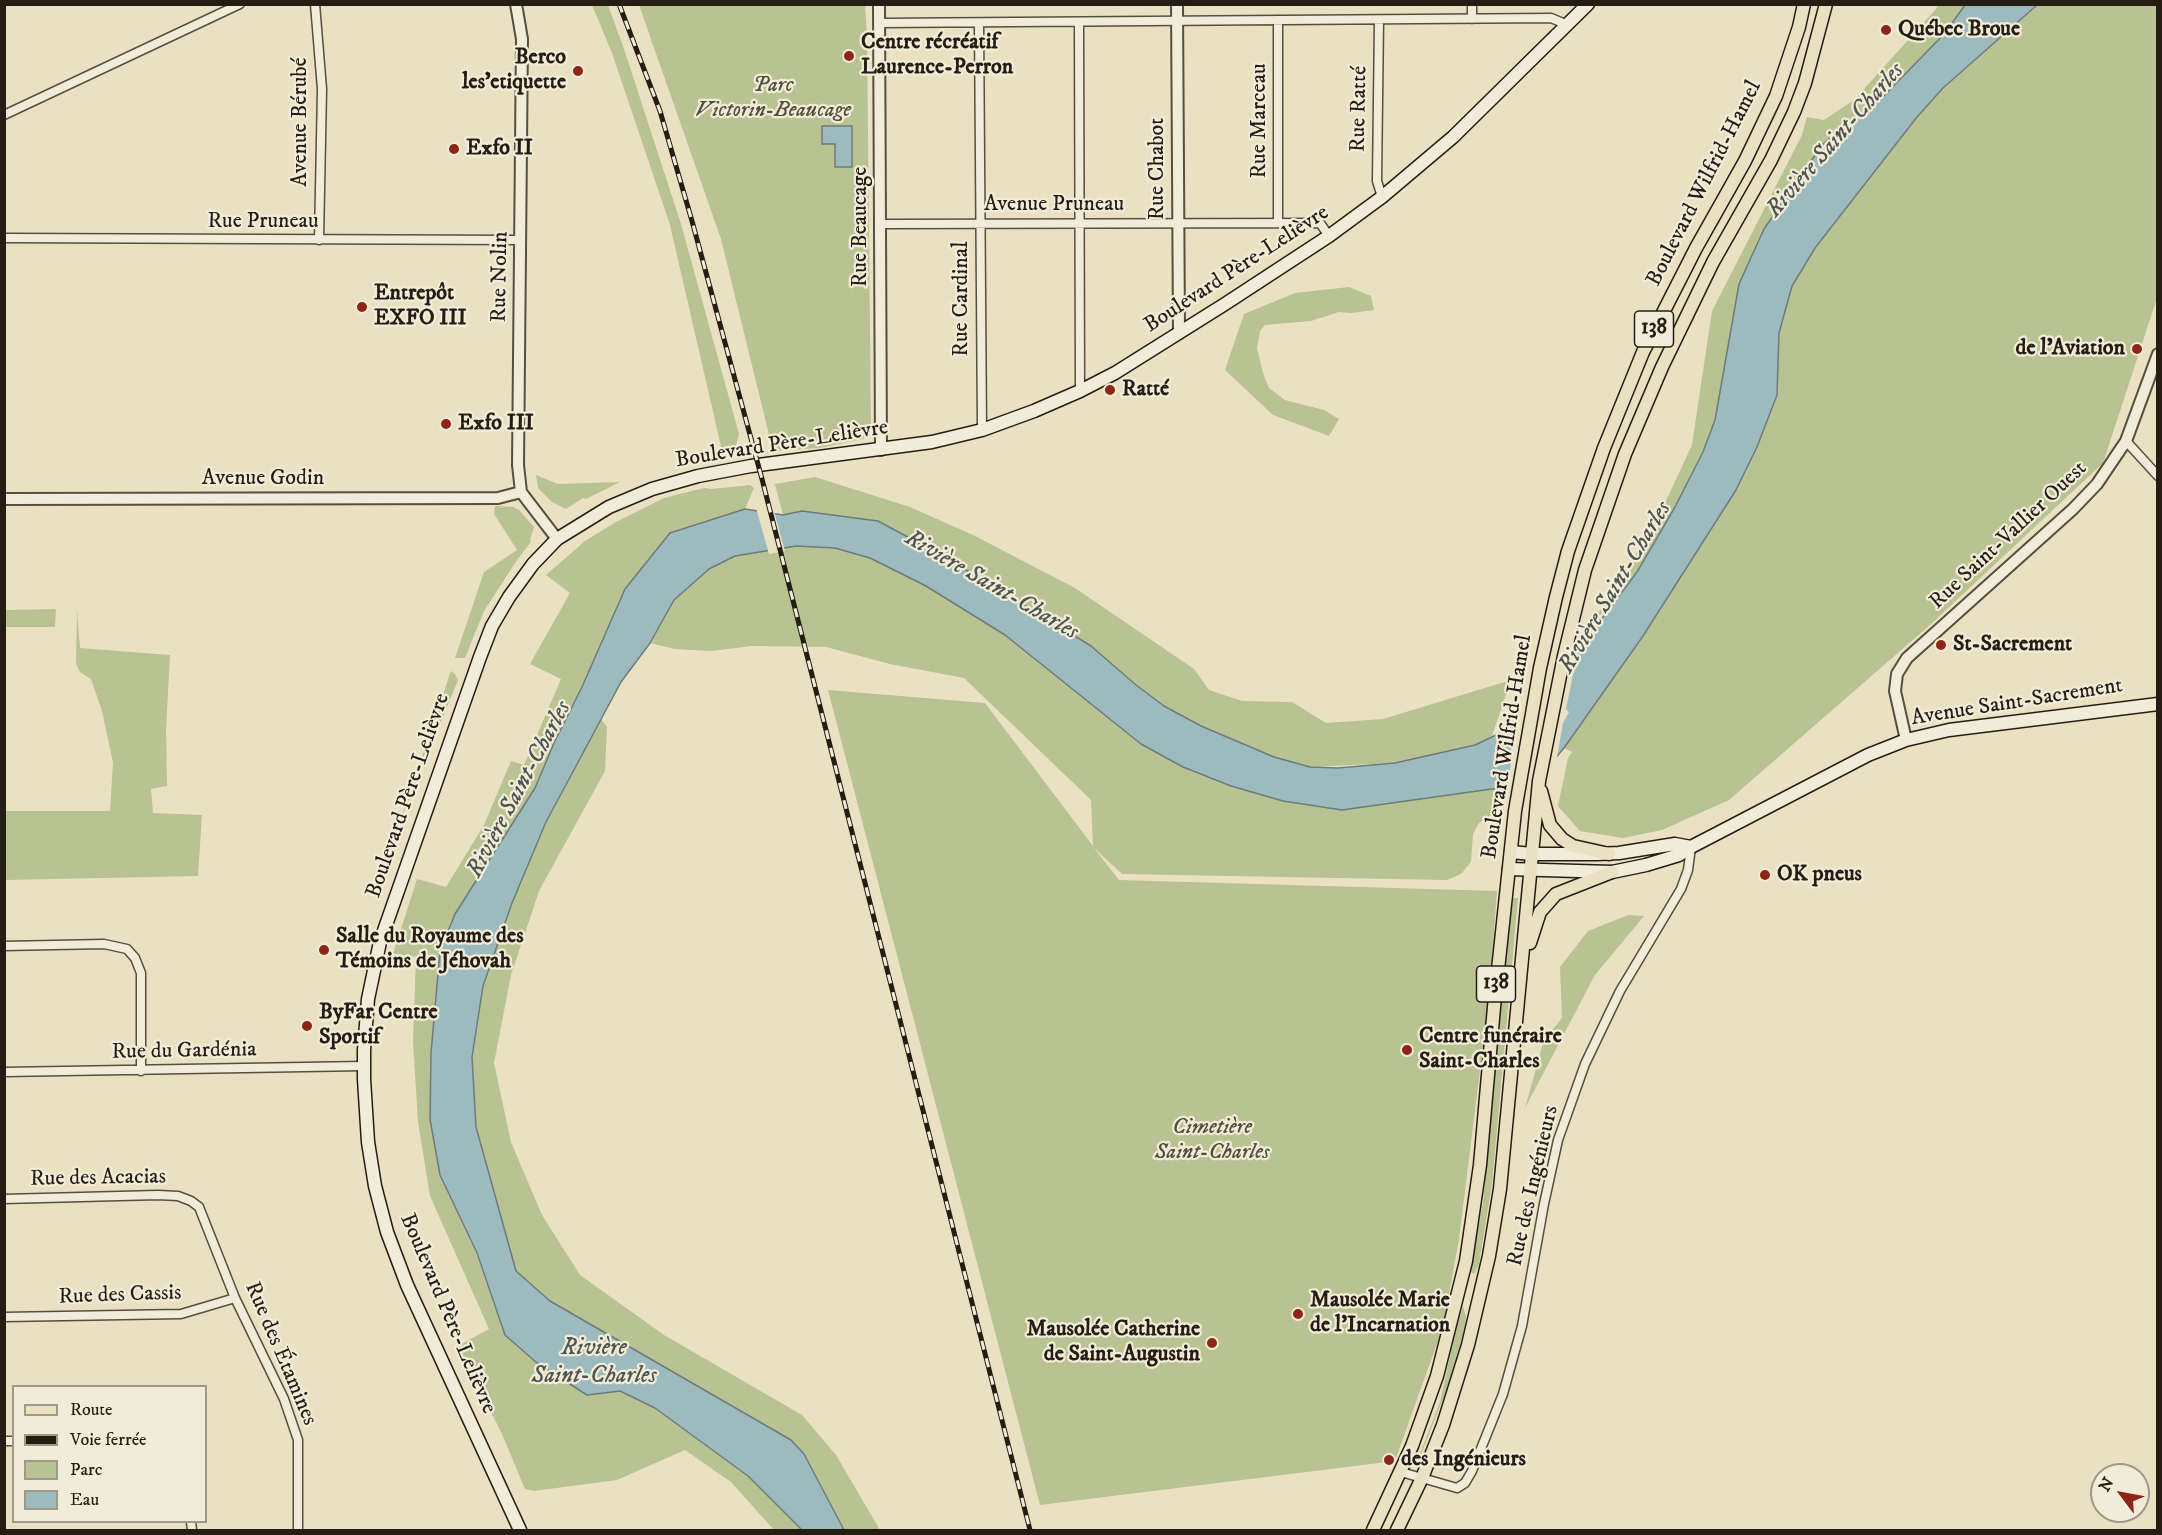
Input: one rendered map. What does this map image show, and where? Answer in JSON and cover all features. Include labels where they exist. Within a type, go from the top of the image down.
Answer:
[{"type":"main road","name":"Boulevard Père-Lelièvre","points":[[520,1530],[407,1285],[387,1232],[375,1186],[368,1142],[364,1066],[368,999],[379,948],[480,657],[492,626],[509,597],[533,564],[557,539],[609,507],[630,497],[674,482],[751,466],[932,442],[982,430],[1080,391],[1145,355],[1329,236],[1382,197],[1453,137],[1588,4]]},
{"type":"main road","name":"Boulevard Wilfrid-Hamel","points":[[1373,1530],[1401,1472],[1437,1376],[1468,1252],[1480,1165],[1510,852],[1518,793],[1540,668],[1568,551],[1616,417],[1665,305],[1763,126],[1788,65],[1803,4]]},
{"type":"main road","name":"Boulevard Wilfrid-Hamel","points":[[1397,1530],[1422,1478],[1456,1385],[1489,1256],[1500,1189],[1539,781],[1564,656],[1585,570],[1640,414],[1694,300],[1781,140],[1805,82],[1827,4]]},
{"type":"main road","name":"Avenue Saint-Sacrement","points":[[1509,869],[1612,872],[1664,860],[1679,855],[1868,755],[1906,741],[1949,730],[2157,704]]},
{"type":"main road","points":[[1539,781],[1546,814],[1554,831],[1573,846],[1609,854]]},
{"type":"main road","name":"Avenue Saint-Sacrement","points":[[1510,852],[1609,854],[1676,844],[1691,847]]},
{"type":"main road","points":[[1521,976],[1536,920],[1544,905],[1565,889],[1596,880],[1612,872]]},
{"type":"street","points":[[4,115],[240,4]]},
{"type":"street","name":"Avenue Bérubé","points":[[315,4],[322,88],[319,240]]},
{"type":"street","name":"Rue Nolin","points":[[516,4],[522,39],[518,465],[521,492]]},
{"type":"street","name":"Rue Beaucage","points":[[879,4],[881,450]]},
{"type":"street","name":"Rue Chabot","points":[[1177,4],[1179,333]]},
{"type":"street","points":[[1472,4],[1472,19]]},
{"type":"street","points":[[880,23],[1551,18],[1568,25]]},
{"type":"street","name":"Rue Marceau","points":[[1278,20],[1278,222]]},
{"type":"street","name":"Rue Ratté","points":[[1379,20],[1377,181],[1382,197]]},
{"type":"street","points":[[1079,22],[1080,391]]},
{"type":"street","name":"Rue Cardinal","points":[[979,23],[982,430]]},
{"type":"street","name":"Avenue Pruneau","points":[[880,224],[1320,223],[1329,236]]},
{"type":"street","name":"Rue Pruneau","points":[[4,238],[521,240]]},
{"type":"street","name":"Rue Saint-Vallier Ouest","points":[[1906,741],[1895,691],[1897,674],[1907,658],[2073,509],[2097,484],[2126,441],[2155,368],[2157,354]]},
{"type":"street","points":[[2126,441],[2157,476]]},
{"type":"street","points":[[521,492],[557,539]]},
{"type":"street","name":"Avenue Godin","points":[[4,500],[498,498],[521,492]]},
{"type":"street","name":"Rue des Ingénieurs","points":[[1401,1472],[1457,1488],[1465,1483],[1472,1471],[1503,1394],[1522,1326],[1558,1140],[1585,1065],[1620,991],[1681,890],[1688,870],[1691,847]]},
{"type":"street","points":[[4,946],[104,944],[127,949],[135,958],[141,973],[141,1071]]},
{"type":"street","name":"Rue du Gardénia","points":[[4,1072],[364,1066]]},
{"type":"street","name":"Rue des Acacias","points":[[4,1198],[158,1195],[178,1196],[191,1201]]},
{"type":"street","name":"Rue des Étamines","points":[[191,1201],[199,1207],[236,1298],[284,1399],[298,1440],[298,1530]]},
{"type":"street","name":"Rue des Cassis","points":[[4,1317],[181,1314],[236,1298]]},
{"type":"green space","points":[[592,5],[608,5],[681,224],[739,434],[734,453],[723,455],[670,225],[612,53]]},
{"type":"green space","name":"Parc Victorin-Beaucage","points":[[639,5],[865,5],[871,428],[863,439],[819,448],[773,451],[721,239]]},
{"type":"green space","points":[[1938,5],[1965,5],[1945,33],[1880,100],[1823,144],[1739,284],[1715,420],[1703,452],[1675,507],[1637,572],[1588,629],[1657,520],[1692,445],[1712,311],[1802,135],[1807,117],[1824,120],[1854,100]]},
{"type":"green space","points":[[2037,5],[2157,5],[2157,298],[2103,463],[1930,625],[1729,800],[1662,830],[1623,838],[1580,831],[1558,806],[1568,758],[1572,752],[1564,748],[1643,636],[1736,490],[1757,447],[1777,395],[1779,333],[1792,286],[1815,248],[1917,117],[1943,88]]},
{"type":"green space","points":[[1349,287],[1371,296],[1374,310],[1339,312],[1311,321],[1265,325],[1260,331],[1257,348],[1269,388],[1285,400],[1324,410],[1339,419],[1329,436],[1273,415],[1225,370],[1244,314],[1295,293]]},
{"type":"green space","points":[[536,475],[558,484],[620,482],[586,499],[583,498],[566,509],[552,502],[538,488]]},
{"type":"green space","points":[[815,477],[910,507],[973,535],[1075,588],[1194,669],[1209,690],[1242,701],[1292,702],[1326,723],[1383,719],[1511,680],[1492,736],[1475,745],[1395,763],[1310,767],[1274,757],[1201,726],[1164,706],[1136,685],[798,512],[783,515],[775,484]]},
{"type":"green space","points":[[750,485],[754,488],[745,509],[670,533],[582,687],[535,788],[455,914],[440,951],[431,1053],[440,1175],[476,1253],[505,1335],[537,1363],[587,1395],[620,1391],[655,1408],[748,1476],[802,1530],[774,1530],[731,1482],[685,1450],[617,1480],[534,1491],[525,1489],[502,1434],[458,1346],[489,1329],[430,1196],[418,1122],[413,1041],[416,957],[393,954],[417,879],[446,887],[484,825],[511,761],[524,765],[561,679],[530,664],[570,593],[546,575],[585,541],[616,522],[664,498],[704,488]]},
{"type":"green space","points":[[495,506],[513,507],[519,510],[534,527],[531,542],[484,611],[465,658],[455,658],[484,572],[517,550],[494,514]]},
{"type":"green space","name":"Cimetière Saint-Charles","points":[[796,546],[835,548],[870,558],[926,586],[1005,635],[1183,767],[1230,786],[1283,801],[1342,810],[1506,787],[1494,813],[1479,823],[1473,834],[1471,862],[1461,874],[1447,880],[1122,874],[1094,848],[1119,880],[1497,891],[1489,998],[1459,1239],[1443,1327],[1395,1461],[1040,1505],[828,690],[985,703],[1093,846],[1091,800],[964,678],[890,664],[826,647],[752,646],[711,651],[675,649],[650,643],[674,600],[709,569],[735,556]]},
{"type":"green space","points":[[56,609],[55,627],[5,627],[5,610]]},
{"type":"green space","points":[[77,610],[80,648],[170,655],[166,730],[167,786],[151,789],[153,813],[202,815],[198,876],[5,880],[5,811],[110,811],[113,763],[102,711],[91,679],[80,672],[76,664]]},
{"type":"green space","points":[[451,671],[458,680],[400,822]]},
{"type":"green space","points":[[601,719],[607,727],[605,771],[539,891],[511,975],[494,1063],[511,1142],[542,1215],[580,1275],[664,1335],[802,1415],[836,1455],[880,1530],[844,1530],[804,1454],[550,1301],[516,1271],[476,1127],[472,1057],[483,986],[512,903],[546,823]]},
{"type":"green space","points":[[1513,898],[1518,898],[1492,1184],[1479,1264],[1474,1274],[1470,1271],[1483,1202],[1506,949]]},
{"type":"green space","points":[[1628,915],[1644,916],[1595,975],[1525,1108],[1544,1040],[1562,1018],[1560,967],[1588,931]]},
{"type":"green space","points":[[1463,1306],[1466,1316],[1465,1327],[1446,1391],[1420,1457],[1440,1402]]},
{"type":"water","name":"Rivière Saint-Charles","points":[[1965,5],[2037,5],[1943,88],[1917,117],[1815,248],[1792,286],[1779,333],[1777,395],[1757,447],[1736,490],[1643,636],[1564,748],[1541,775],[1506,787],[1342,810],[1283,801],[1231,786],[1183,767],[1141,744],[1005,635],[926,586],[870,558],[835,548],[796,546],[735,556],[709,569],[674,600],[650,643],[621,682],[546,822],[512,903],[483,986],[472,1057],[476,1127],[516,1271],[550,1301],[791,1440],[804,1454],[844,1530],[802,1530],[748,1476],[655,1408],[620,1391],[587,1395],[537,1363],[505,1335],[477,1253],[440,1175],[430,1119],[431,1053],[440,951],[455,914],[535,788],[625,589],[670,533],[745,509],[783,515],[802,511],[878,521],[943,556],[1091,646],[1164,706],[1201,726],[1274,757],[1310,767],[1338,768],[1395,763],[1475,745],[1496,735],[1519,718],[1591,633],[1637,572],[1675,507],[1703,452],[1715,420],[1739,284],[1764,229],[1823,144],[1880,100],[1945,33]]},
{"type":"water","points":[[822,126],[852,126],[852,167],[835,167],[835,144],[822,144]]},
{"type":"pier","points":[[756,508],[774,511],[785,551],[769,554]]},
{"type":"pier","points":[[1577,655],[1566,709],[1569,712],[1563,723],[1556,763],[1546,774],[1507,788],[1512,757],[1509,754],[1514,743],[1519,713],[1565,660]]},
{"type":"railway","points":[[619,4],[660,111],[762,479],[1030,1530]]},
{"type":"place","name":"Québec Broue","points":[[1886,30]]},
{"type":"place","name":"Centre récréatif Laurence-Perron","points":[[849,56]]},
{"type":"place","name":"Berco les'etiquette","points":[[578,71]]},
{"type":"place","name":"Exfo II","points":[[454,149]]},
{"type":"place","name":"Entrepôt EXFO III","points":[[362,307]]},
{"type":"place","name":"de l'Aviation","points":[[2137,349]]},
{"type":"place","name":"Ratté","points":[[1110,390]]},
{"type":"place","name":"Exfo III","points":[[446,424]]},
{"type":"place","name":"St-Sacrement","points":[[1941,645]]},
{"type":"place","name":"OK pneus","points":[[1765,875]]},
{"type":"place","name":"Salle du Royaume des Témoins de Jéhovah","points":[[324,950]]},
{"type":"place","name":"ByFar Centre Sportif","points":[[307,1026]]},
{"type":"place","name":"Centre funéraire Saint-Charles","points":[[1407,1050]]},
{"type":"place","name":"Mausolée Marie de l'Incarnation","points":[[1298,1314]]},
{"type":"place","name":"Mausolée Catherine de Saint-Augustin","points":[[1212,1343]]},
{"type":"place","name":"des Ingénieurs","points":[[1389,1460]]}]
